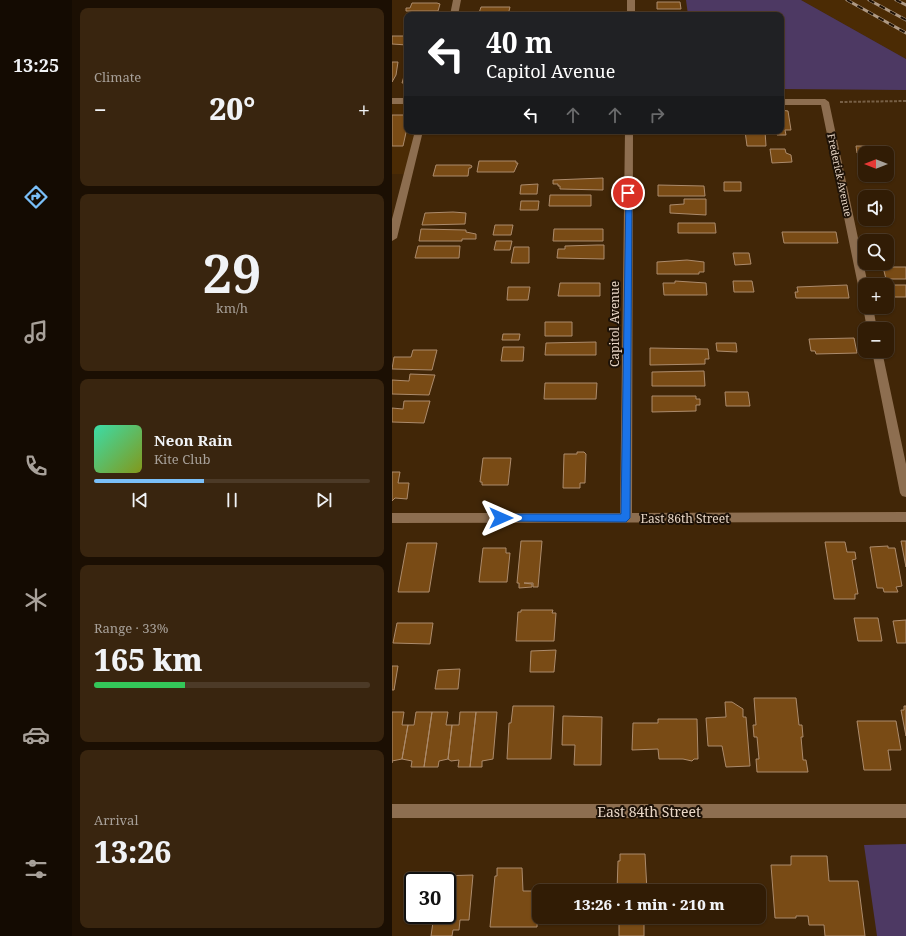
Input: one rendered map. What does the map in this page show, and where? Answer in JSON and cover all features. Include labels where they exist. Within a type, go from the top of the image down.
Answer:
[{"type":"street","points":[[455,12],[457,0]]},
{"type":"street","points":[[631,0],[631,12]]},
{"type":"street","points":[[392,101],[404,101]]},
{"type":"street","name":"Frederick Avenue","points":[[784,102],[825,102],[861,278]]},
{"type":"street","points":[[392,238],[418,134]]},
{"type":"street","name":"Capitol Avenue","points":[[626,518],[629,134]]},
{"type":"street","points":[[878,358],[906,493]]},
{"type":"street","name":"East 86th Street","points":[[392,518],[906,517]]},
{"type":"street","name":"East 84th Street","points":[[392,811],[906,811]]},
{"type":"path","points":[[837,102],[906,101]]},
{"type":"shaded area","points":[[686,0],[801,0],[906,59],[906,90],[784,89],[784,12],[688,12]]},
{"type":"shaded area","points":[[801,0],[906,0],[906,59]]},
{"type":"shaded area","points":[[392,101],[404,101],[404,134],[418,134],[408,174],[392,174]]},
{"type":"shaded area","points":[[906,844],[906,936],[877,936],[864,845]]},
{"type":"building","points":[[657,2],[680,2],[681,9],[657,9]]},
{"type":"building","points":[[412,3],[440,4],[438,11],[406,11],[406,8],[410,8]]},
{"type":"building","points":[[481,7],[510,7],[509,12],[479,12]]},
{"type":"building","points":[[392,36],[404,36],[404,45],[392,44]]},
{"type":"building","points":[[392,62],[398,62],[396,75],[392,82]]},
{"type":"building","points":[[784,110],[788,111],[791,130],[785,130],[786,135],[777,135],[784,134]]},
{"type":"building","points":[[392,115],[404,115],[404,134],[406,134],[403,146],[392,146]]},
{"type":"building","points":[[745,134],[765,134],[766,146],[747,146]]},
{"type":"building","points":[[856,146],[858,146],[858,153]]},
{"type":"building","points":[[770,149],[785,149],[786,153],[791,155],[792,162],[772,163]]},
{"type":"building","points":[[479,161],[516,161],[516,163],[518,163],[514,172],[477,172]]},
{"type":"building","points":[[436,165],[472,166],[469,168],[468,176],[433,176]]},
{"type":"building","points":[[603,178],[603,190],[560,189],[558,184],[553,184],[553,180]]},
{"type":"building","points":[[724,182],[741,182],[741,191],[724,191]]},
{"type":"building","points":[[538,184],[537,194],[520,194],[521,185]]},
{"type":"building","points":[[658,185],[704,186],[705,196],[658,196]]},
{"type":"building","points":[[550,195],[591,195],[591,206],[549,206]]},
{"type":"building","points":[[684,199],[706,199],[706,215],[670,213],[670,205],[684,204]]},
{"type":"building","points":[[521,201],[539,201],[538,210],[520,210]]},
{"type":"building","points":[[425,213],[466,213],[465,224],[422,225]]},
{"type":"building","points":[[678,223],[715,223],[716,233],[678,233]]},
{"type":"building","points":[[495,225],[513,225],[511,235],[493,235]]},
{"type":"building","points":[[421,229],[466,230],[466,232],[476,234],[476,239],[462,239],[462,241],[419,241]]},
{"type":"building","points":[[554,229],[603,229],[603,241],[553,241]]},
{"type":"building","points":[[782,232],[836,232],[838,243],[784,243]]},
{"type":"building","points":[[496,241],[512,241],[510,250],[494,250]]},
{"type":"building","points":[[604,245],[604,259],[557,258],[558,249],[565,249],[565,246]]},
{"type":"building","points":[[418,246],[460,246],[459,258],[415,258]]},
{"type":"building","points":[[514,247],[529,247],[529,263],[511,263]]},
{"type":"building","points":[[733,253],[749,253],[751,264],[735,265]]},
{"type":"building","points":[[687,260],[704,262],[704,272],[699,272],[699,274],[657,274],[657,262]]},
{"type":"building","points":[[894,267],[906,267],[906,279],[886,278],[884,270],[894,270]]},
{"type":"building","points":[[675,281],[706,283],[707,295],[664,295],[663,283],[675,283]]},
{"type":"building","points":[[733,281],[752,281],[754,292],[734,292]]},
{"type":"building","points":[[560,283],[600,283],[600,296],[558,296]]},
{"type":"building","points":[[847,285],[849,298],[796,298],[795,292],[798,292],[797,287]]},
{"type":"building","points":[[894,285],[906,285],[906,297],[894,297]]},
{"type":"building","points":[[508,287],[530,287],[528,300],[507,300]]},
{"type":"building","points":[[545,322],[572,322],[572,336],[545,336]]},
{"type":"building","points":[[503,334],[520,334],[519,340],[502,340]]},
{"type":"building","points":[[854,338],[857,353],[816,354],[815,351],[811,351],[809,339]]},
{"type":"building","points":[[596,342],[596,355],[545,355],[546,343]]},
{"type":"building","points":[[716,343],[736,343],[737,352],[717,351]]},
{"type":"building","points":[[503,347],[524,347],[523,361],[501,361]]},
{"type":"building","points":[[650,348],[708,349],[709,359],[705,359],[705,364],[650,365]]},
{"type":"building","points":[[413,350],[437,350],[432,370],[392,369],[394,357],[411,357]]},
{"type":"building","points":[[704,371],[705,386],[652,386],[652,372]]},
{"type":"building","points":[[410,374],[435,375],[429,395],[392,394],[392,380],[409,381]]},
{"type":"building","points":[[545,383],[597,383],[596,399],[544,399]]},
{"type":"building","points":[[725,392],[748,392],[750,406],[726,406]]},
{"type":"building","points":[[652,396],[696,396],[696,399],[700,399],[700,405],[696,405],[696,411],[652,412]]},
{"type":"building","points":[[404,401],[430,401],[424,423],[392,422],[392,408],[403,409]]},
{"type":"building","points":[[577,452],[584,452],[586,454],[585,483],[580,483],[580,488],[563,488],[564,454],[577,454]]},
{"type":"building","points":[[483,458],[511,458],[508,485],[482,485],[482,482],[480,482]]},
{"type":"building","points":[[392,472],[400,472],[398,483],[409,483],[407,499],[395,498],[392,501]]},
{"type":"building","points":[[521,541],[542,541],[538,587],[533,587],[533,583],[524,583],[532,584],[532,587],[519,588],[519,583],[517,583]]},
{"type":"building","points":[[901,541],[906,541],[906,567]]},
{"type":"building","points":[[825,542],[845,542],[847,552],[855,552],[856,559],[852,560],[858,594],[855,594],[855,599],[834,599]]},
{"type":"building","points":[[407,543],[437,543],[429,592],[398,592]]},
{"type":"building","points":[[888,546],[888,548],[895,548],[902,586],[896,587],[898,592],[884,592],[883,588],[877,588],[870,547]]},
{"type":"building","points":[[483,548],[506,548],[506,553],[510,553],[507,582],[479,582]]},
{"type":"building","points":[[521,610],[553,610],[552,613],[556,613],[554,641],[516,641],[518,612],[521,612]]},
{"type":"building","points":[[854,618],[878,618],[882,641],[858,641]]},
{"type":"building","points":[[906,620],[906,643],[897,643],[893,621]]},
{"type":"building","points":[[397,623],[433,623],[430,644],[393,643]]},
{"type":"building","points":[[556,650],[554,672],[530,672],[531,651]]},
{"type":"building","points":[[392,666],[398,666],[394,690],[392,690]]},
{"type":"building","points":[[460,669],[458,689],[435,689],[438,670]]},
{"type":"building","points":[[754,698],[796,698],[799,725],[802,725],[803,737],[801,737],[803,760],[806,760],[808,772],[757,772],[756,759],[759,759],[757,737],[754,737],[753,725],[756,725]]},
{"type":"building","points":[[725,702],[732,702],[743,709],[743,717],[746,717],[750,766],[726,767],[722,746],[708,746],[706,718],[726,717]]},
{"type":"building","points":[[513,706],[554,706],[551,759],[507,759],[509,723],[511,723]]},
{"type":"building","points":[[904,706],[906,706],[906,736],[901,710],[904,710]]},
{"type":"building","points":[[392,712],[404,712],[402,725],[408,725],[402,759],[392,761]]},
{"type":"building","points":[[416,712],[432,712],[424,767],[411,767],[412,761],[402,759],[408,725],[414,725]]},
{"type":"building","points":[[432,712],[448,712],[446,725],[452,725],[448,759],[439,761],[438,767],[424,767]]},
{"type":"building","points":[[460,712],[476,712],[470,767],[458,767],[459,760],[451,761],[448,759],[452,725],[459,725]]},
{"type":"building","points":[[476,712],[497,712],[493,759],[482,761],[482,767],[470,767]]},
{"type":"building","points":[[563,716],[602,717],[601,765],[574,765],[575,745],[562,745]]},
{"type":"building","points":[[658,719],[697,719],[698,759],[694,759],[692,761],[683,759],[659,759],[658,749],[632,750],[633,723],[658,723]]},
{"type":"building","points":[[857,721],[896,721],[901,750],[888,750],[891,770],[864,770]]},
{"type":"building","points":[[620,854],[645,854],[647,884],[617,884],[618,861],[620,861]]},
{"type":"building","points":[[791,856],[827,856],[829,881],[858,881],[865,936],[825,936],[824,925],[809,925],[808,916],[796,916],[796,918],[775,918],[771,865],[791,865]]},
{"type":"building","points":[[497,868],[522,868],[523,891],[532,891],[532,924],[537,924],[537,927],[490,927],[495,876],[497,876]]},
{"type":"building","points":[[456,875],[473,875],[469,920],[460,920],[459,930],[453,930],[452,936],[431,936],[433,924],[456,924]]},
{"type":"building","points":[[619,924],[644,924],[644,936],[619,936]]},
{"type":"railway","points":[[847,0],[906,33]]},
{"type":"railway","points":[[869,0],[906,20]]},
{"type":"railway","points":[[896,0],[906,5]]},
{"type":"route","points":[[501,518],[626,518],[628,193]]}]
